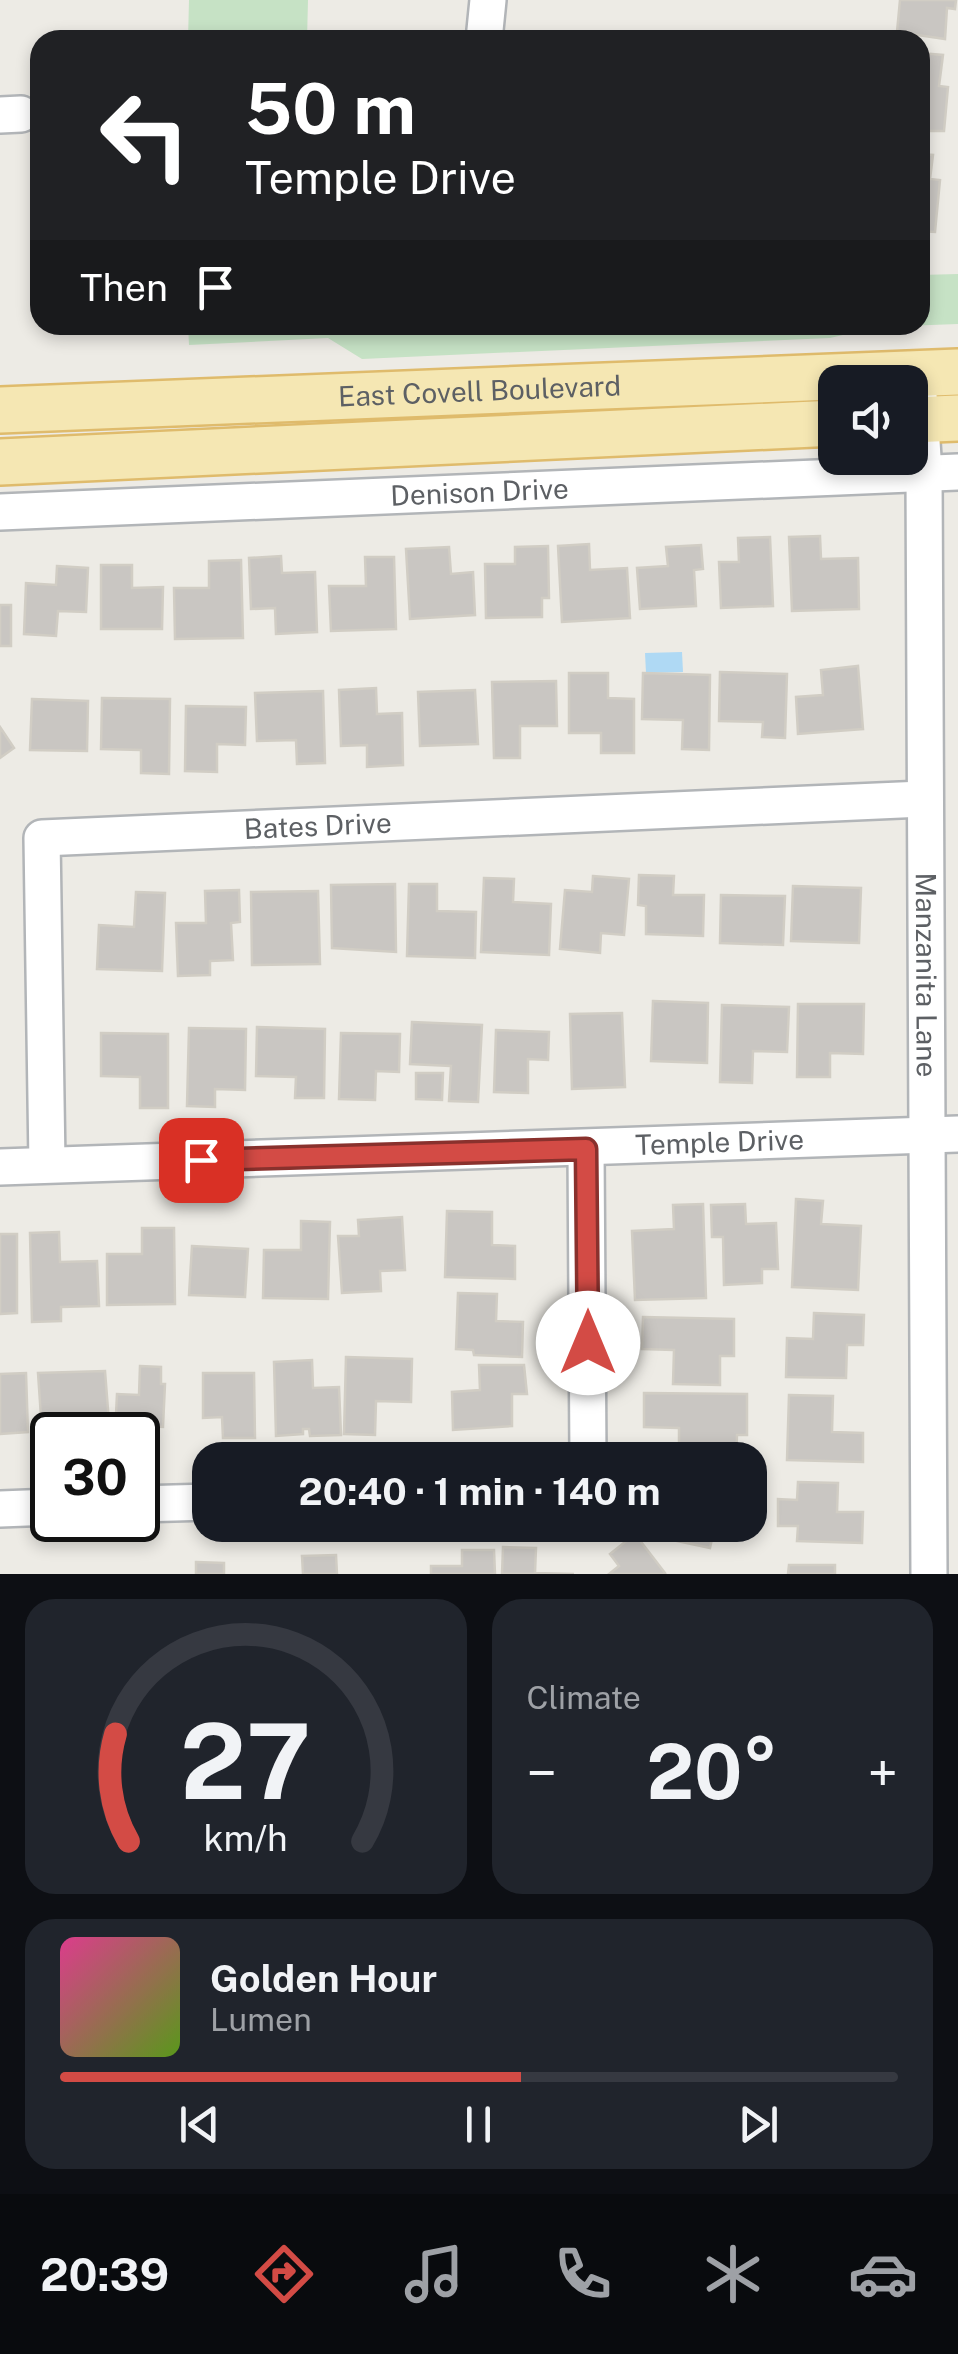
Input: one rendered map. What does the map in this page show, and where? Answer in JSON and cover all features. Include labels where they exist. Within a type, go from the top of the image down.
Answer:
[{"type":"main road","name":"East Covell Boulevard","points":[[0,410],[937,373]]},
{"type":"main road","name":"East Covell Boulevard","points":[[0,462],[818,424]]},
{"type":"street","points":[[485,30],[488,0]]},
{"type":"street","name":"Manzanita Lane","points":[[929,1574],[942,1135],[922,798],[941,472],[930,419],[937,373]]},
{"type":"street","name":"Denison Drive","points":[[0,512],[941,472]]},
{"type":"street","name":"Bates Drive","points":[[46,1164],[42,838],[922,798]]},
{"type":"street","name":"Temple Drive","points":[[0,1167],[942,1135]]},
{"type":"street","points":[[586,1149],[588,1442]]},
{"type":"street","points":[[160,1503],[192,1502]]},
{"type":"street","points":[[0,1509],[30,1508]]},
{"type":"green space","points":[[189,0],[308,0],[307,30],[188,30]]},
{"type":"green space","points":[[958,274],[958,324],[930,325],[930,275]]},
{"type":"green space","points":[[188,335],[843,335],[362,359],[328,338],[189,345]]},
{"type":"water","points":[[682,652],[683,672],[646,673],[645,653]]},
{"type":"building","points":[[900,0],[956,0],[955,9],[947,8],[945,39],[930,37],[930,30],[897,30]]},
{"type":"building","points":[[930,54],[943,55],[939,86],[948,87],[944,131],[930,131]]},
{"type":"building","points":[[930,179],[940,180],[935,232],[930,232]]},
{"type":"building","points":[[820,536],[821,559],[858,558],[859,609],[792,611],[789,537]]},
{"type":"building","points":[[770,537],[773,606],[721,608],[719,562],[739,562],[738,538]]},
{"type":"building","points":[[589,544],[590,570],[627,568],[630,618],[562,622],[558,546]]},
{"type":"building","points":[[701,545],[703,569],[694,570],[696,606],[640,609],[637,568],[668,566],[666,547]]},
{"type":"building","points":[[548,546],[549,598],[542,598],[542,617],[486,618],[485,564],[515,564],[515,547]]},
{"type":"building","points":[[449,547],[451,574],[473,572],[475,615],[410,619],[406,549]]},
{"type":"building","points":[[281,556],[282,573],[315,572],[317,632],[276,634],[275,608],[251,609],[249,558]]},
{"type":"building","points":[[365,557],[394,557],[396,629],[331,631],[329,586],[366,586]]},
{"type":"building","points":[[241,560],[243,638],[175,639],[174,588],[209,588],[209,561]]},
{"type":"building","points":[[101,565],[132,565],[132,588],[163,587],[162,629],[101,629]]},
{"type":"building","points":[[57,566],[88,568],[86,612],[58,611],[56,636],[24,634],[26,583],[56,585]]},
{"type":"building","points":[[0,605],[11,605],[11,646],[0,646]]},
{"type":"building","points":[[858,666],[863,729],[798,734],[796,697],[823,695],[821,670]]},
{"type":"building","points":[[720,672],[787,674],[785,738],[762,737],[763,722],[719,721]]},
{"type":"building","points":[[569,673],[608,673],[608,698],[634,699],[634,753],[601,753],[601,733],[569,733]]},
{"type":"building","points":[[643,673],[710,675],[709,750],[682,749],[683,720],[642,719]]},
{"type":"building","points":[[556,681],[557,726],[520,726],[520,758],[494,758],[492,682]]},
{"type":"building","points":[[376,688],[377,714],[402,713],[403,765],[367,767],[367,745],[341,746],[339,690]]},
{"type":"building","points":[[475,690],[478,744],[420,746],[418,692]]},
{"type":"building","points":[[323,691],[325,763],[297,764],[296,740],[257,741],[255,693]]},
{"type":"building","points":[[102,698],[170,699],[169,774],[141,773],[141,750],[101,749]]},
{"type":"building","points":[[32,699],[88,701],[87,751],[30,750]]},
{"type":"building","points":[[186,706],[246,707],[245,745],[217,744],[217,772],[185,771]]},
{"type":"building","points":[[0,727],[14,748],[0,758]]},
{"type":"building","points":[[639,875],[674,876],[673,895],[704,895],[703,936],[646,934],[646,906],[638,905]]},
{"type":"building","points":[[593,876],[629,879],[624,935],[601,933],[600,953],[560,949],[565,890],[592,892]]},
{"type":"building","points":[[484,878],[514,879],[513,902],[551,904],[549,955],[481,952]]},
{"type":"building","points":[[395,884],[396,952],[332,948],[331,885]]},
{"type":"building","points":[[409,884],[437,884],[437,911],[476,912],[475,958],[407,956]]},
{"type":"building","points":[[793,886],[861,888],[859,943],[791,941]]},
{"type":"building","points":[[239,890],[240,922],[231,923],[233,960],[210,961],[210,975],[178,976],[176,923],[206,923],[205,891]]},
{"type":"building","points":[[318,891],[320,964],[252,965],[251,892]]},
{"type":"building","points":[[136,892],[165,893],[162,971],[97,969],[99,925],[134,927]]},
{"type":"building","points":[[721,895],[785,896],[783,945],[720,943]]},
{"type":"building","points":[[653,1001],[708,1003],[707,1063],[651,1061]]},
{"type":"building","points":[[798,1004],[864,1004],[863,1054],[830,1053],[830,1077],[797,1077]]},
{"type":"building","points":[[722,1005],[789,1007],[787,1052],[753,1051],[752,1083],[720,1082]]},
{"type":"building","points":[[622,1013],[625,1087],[572,1089],[570,1014]]},
{"type":"building","points":[[412,1022],[482,1025],[478,1102],[449,1101],[451,1066],[410,1064]]},
{"type":"building","points":[[257,1027],[325,1029],[324,1098],[295,1098],[296,1077],[256,1076]]},
{"type":"building","points":[[189,1028],[246,1029],[245,1090],[215,1089],[215,1107],[187,1106]]},
{"type":"building","points":[[496,1030],[549,1032],[548,1060],[528,1059],[528,1093],[494,1092]]},
{"type":"building","points":[[101,1033],[168,1034],[168,1108],[140,1108],[140,1077],[101,1076]]},
{"type":"building","points":[[341,1033],[400,1034],[399,1072],[376,1071],[375,1100],[339,1099]]},
{"type":"building","points":[[416,1073],[443,1073],[442,1100],[416,1099]]},
{"type":"building","points":[[796,1199],[823,1201],[821,1224],[861,1226],[858,1290],[792,1287]]},
{"type":"building","points":[[703,1204],[706,1298],[635,1300],[632,1231],[674,1229],[673,1205]]},
{"type":"building","points":[[745,1204],[746,1224],[776,1223],[778,1269],[762,1269],[762,1283],[724,1285],[723,1237],[712,1237],[711,1205]]},
{"type":"building","points":[[447,1211],[492,1212],[492,1245],[515,1246],[515,1279],[445,1277]]},
{"type":"building","points":[[402,1217],[405,1270],[380,1271],[381,1291],[342,1293],[338,1236],[359,1236],[358,1220]]},
{"type":"building","points":[[301,1221],[330,1222],[328,1299],[263,1298],[264,1250],[301,1250]]},
{"type":"building","points":[[142,1228],[174,1228],[175,1304],[107,1305],[107,1254],[142,1254]]},
{"type":"building","points":[[59,1232],[60,1262],[97,1261],[99,1306],[61,1307],[61,1321],[32,1322],[30,1233]]},
{"type":"building","points":[[0,1234],[17,1234],[17,1313],[0,1314]]},
{"type":"building","points":[[192,1246],[248,1249],[245,1297],[189,1295]]},
{"type":"building","points":[[458,1293],[497,1294],[496,1321],[523,1322],[522,1357],[474,1355],[473,1350],[456,1349]]},
{"type":"building","points":[[814,1313],[864,1315],[863,1345],[847,1345],[846,1378],[786,1377],[787,1338],[813,1339]]},
{"type":"building","points":[[643,1317],[734,1319],[734,1356],[720,1356],[720,1385],[673,1384],[674,1350],[642,1349]]},
{"type":"building","points":[[346,1357],[412,1359],[411,1402],[376,1401],[375,1435],[344,1434]]},
{"type":"building","points":[[312,1360],[313,1388],[339,1387],[341,1435],[310,1436],[309,1429],[303,1429],[303,1434],[276,1436],[274,1362]]},
{"type":"building","points":[[479,1365],[524,1365],[527,1394],[512,1394],[512,1426],[453,1430],[452,1392],[480,1390]]},
{"type":"building","points":[[140,1366],[161,1367],[161,1384],[165,1384],[163,1427],[160,1412],[116,1412],[117,1394],[139,1395]]},
{"type":"building","points":[[105,1371],[108,1412],[41,1412],[38,1373]]},
{"type":"building","points":[[26,1373],[28,1432],[0,1434],[0,1374]]},
{"type":"building","points":[[203,1373],[254,1373],[255,1438],[223,1438],[222,1417],[203,1418]]},
{"type":"building","points":[[644,1393],[747,1394],[747,1435],[737,1435],[737,1442],[679,1442],[679,1428],[644,1427]]},
{"type":"building","points":[[789,1395],[833,1396],[832,1432],[863,1433],[863,1462],[787,1460]]},
{"type":"building","points":[[798,1482],[838,1483],[837,1512],[863,1512],[862,1543],[797,1541],[798,1526],[778,1526],[778,1499],[797,1500]]},
{"type":"building","points":[[625,1542],[641,1542],[665,1573],[609,1574],[619,1566],[610,1554]]},
{"type":"building","points":[[682,1542],[711,1542],[710,1548]]},
{"type":"building","points":[[503,1547],[536,1548],[535,1573],[574,1574],[502,1574]]},
{"type":"building","points":[[462,1550],[494,1550],[495,1574],[431,1574],[431,1566],[462,1566]]},
{"type":"building","points":[[336,1555],[337,1574],[303,1574],[302,1556]]},
{"type":"building","points":[[196,1562],[224,1563],[224,1574],[196,1574]]},
{"type":"building","points":[[789,1565],[835,1565],[835,1574],[788,1574]]},
{"type":"route","points":[[201,1160],[586,1149],[588,1343]]}]
